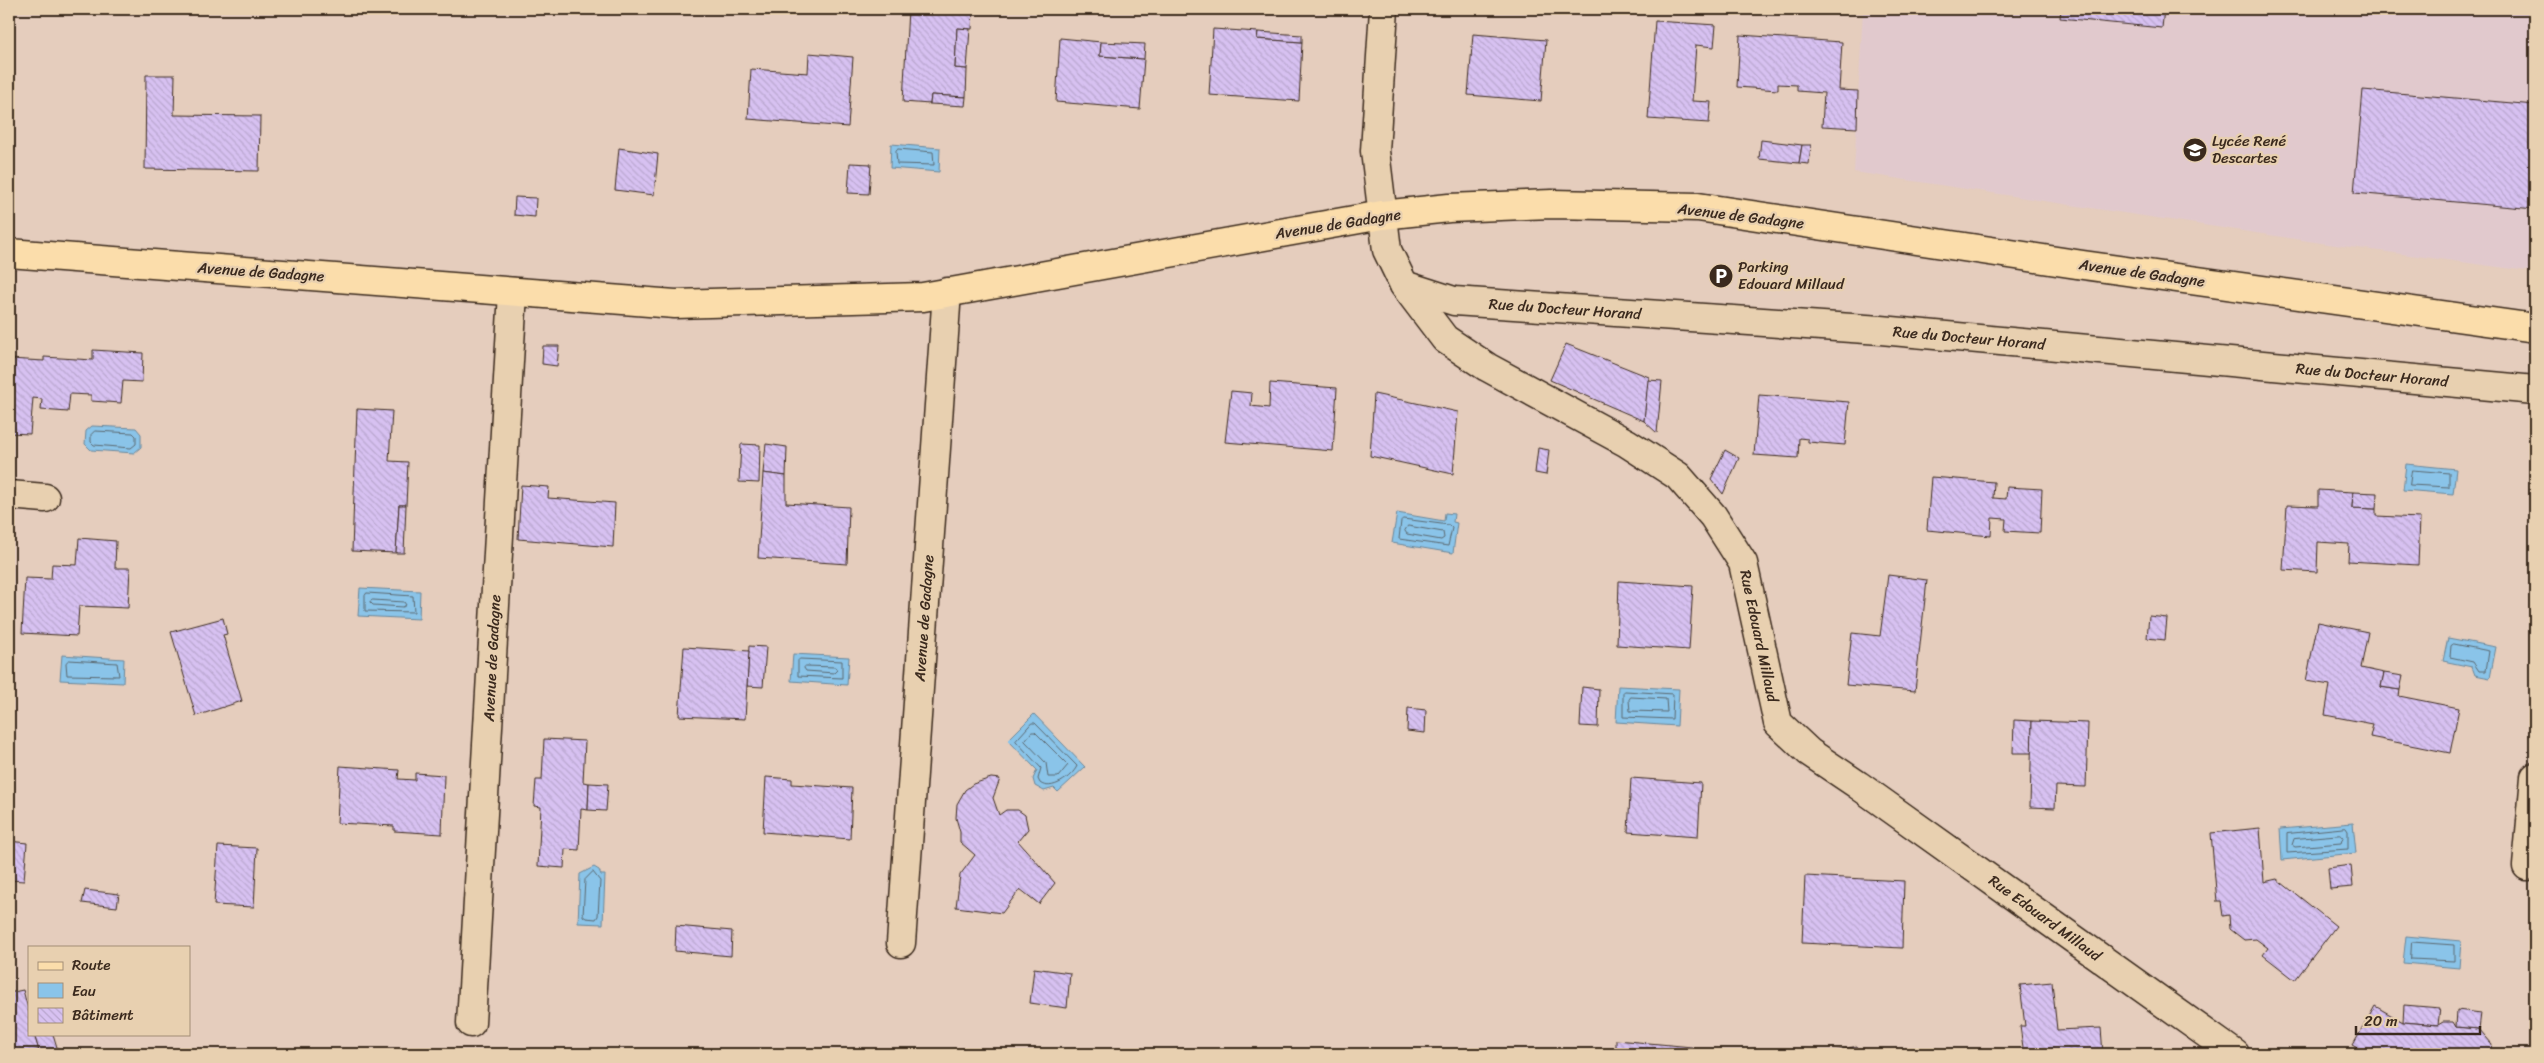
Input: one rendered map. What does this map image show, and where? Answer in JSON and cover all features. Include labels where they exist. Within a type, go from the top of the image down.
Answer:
[{"type":"main road","name":"Avenue de Gadagne","points":[[9,252],[675,304],[923,297],[1382,215],[1449,208],[1552,204],[1698,208],[2083,265],[2535,328]]},
{"type":"street","name":"Rue Edouard Millaud","points":[[1384,9],[1375,151],[1387,250],[1404,285],[1445,338],[1487,366],[1627,444],[1678,476],[1696,496],[1713,516],[1743,563],[1778,723],[1803,746],[2235,1054]]},
{"type":"street","name":"Rue du Docteur Horand","points":[[1404,285],[1454,301],[1881,330],[2535,390]]},
{"type":"street","name":"Avenue de Gadagne","points":[[471,1023],[513,292]]},
{"type":"street","name":"Avenue de Gadagne","points":[[901,943],[947,292]]},
{"type":"street","points":[[9,495],[45,498]]},
{"type":"street","points":[[2527,866],[2535,777]]},
{"type":"shaded area","name":"Lycée René Descartes","points":[[1863,9],[2535,9],[2535,272],[2328,244],[1854,172]]},
{"type":"water","points":[[891,144],[940,148],[939,172],[890,168]]},
{"type":"water","points":[[92,426],[136,428],[141,434],[141,447],[134,453],[91,450],[85,444],[86,431]]},
{"type":"water","points":[[2406,464],[2456,469],[2453,494],[2403,490]]},
{"type":"water","points":[[1397,513],[1444,521],[1445,513],[1454,514],[1453,522],[1457,523],[1453,553],[1392,543]]},
{"type":"water","points":[[360,588],[420,591],[419,619],[358,616]]},
{"type":"water","points":[[2448,638],[2496,647],[2490,678],[2475,675],[2472,667],[2443,661]]},
{"type":"water","points":[[793,654],[849,657],[847,685],[791,681]]},
{"type":"water","points":[[62,655],[124,659],[123,683],[60,680]]},
{"type":"water","points":[[1618,686],[1679,689],[1677,726],[1616,722]]},
{"type":"water","points":[[1034,714],[1085,767],[1058,792],[1054,788],[1044,791],[1035,786],[1033,779],[1037,770],[1008,740]]},
{"type":"water","points":[[2353,823],[2356,853],[2282,860],[2280,829]]},
{"type":"water","points":[[594,867],[599,870],[601,875],[605,875],[603,924],[578,923],[580,874]]},
{"type":"water","points":[[2406,936],[2461,941],[2459,968],[2403,963]]},
{"type":"building","points":[[908,9],[973,9],[972,29],[957,28],[955,68],[967,69],[966,97],[931,95],[930,104],[903,102]]},
{"type":"building","points":[[2061,9],[2164,9],[2162,28],[2060,18]]},
{"type":"building","points":[[1655,21],[1716,25],[1714,47],[1696,45],[1692,101],[1711,102],[1709,123],[1648,119]]},
{"type":"building","points":[[957,28],[970,29],[967,69],[955,68]]},
{"type":"building","points":[[1213,29],[1258,32],[1257,39],[1302,42],[1299,101],[1209,95]]},
{"type":"building","points":[[1258,32],[1302,35],[1302,42],[1257,39]]},
{"type":"building","points":[[1473,34],[1546,40],[1541,101],[1468,95]]},
{"type":"building","points":[[1740,35],[1842,42],[1839,90],[1858,91],[1857,128],[1822,126],[1824,93],[1797,91],[1797,85],[1778,84],[1778,90],[1737,87]]},
{"type":"building","points":[[1060,38],[1101,42],[1100,56],[1144,59],[1140,109],[1056,102]]},
{"type":"building","points":[[1101,42],[1145,44],[1144,59],[1100,56]]},
{"type":"building","points":[[809,53],[853,57],[848,127],[748,119],[751,69],[808,73]]},
{"type":"building","points":[[146,75],[175,75],[174,115],[260,116],[259,171],[145,169]]},
{"type":"building","points":[[2363,90],[2535,105],[2535,209],[2354,193]]},
{"type":"building","points":[[931,95],[966,97],[965,106],[930,104]]},
{"type":"building","points":[[1761,140],[1802,145],[1799,163],[1759,159]]},
{"type":"building","points":[[1802,145],[1811,145],[1809,164],[1799,163]]},
{"type":"building","points":[[619,148],[658,154],[654,195],[615,190]]},
{"type":"building","points":[[850,163],[871,164],[869,194],[848,193]]},
{"type":"building","points":[[515,197],[536,198],[535,217],[514,215]]},
{"type":"building","points":[[1566,344],[1649,377],[1644,421],[1550,380]]},
{"type":"building","points":[[543,346],[559,346],[557,366],[542,364]]},
{"type":"building","points":[[93,350],[143,353],[142,382],[123,381],[121,403],[91,401],[91,395],[70,394],[68,412],[41,410],[42,399],[33,398],[30,434],[9,433],[9,359],[44,361],[44,357],[93,360]]},
{"type":"building","points":[[1648,380],[1662,381],[1657,433],[1644,421]]},
{"type":"building","points":[[1270,383],[1337,388],[1333,451],[1225,442],[1231,391],[1252,393],[1251,406],[1269,408]]},
{"type":"building","points":[[1374,394],[1458,412],[1453,474],[1370,456]]},
{"type":"building","points":[[1759,395],[1849,402],[1845,445],[1808,442],[1808,439],[1799,438],[1798,458],[1754,455]]},
{"type":"building","points":[[357,409],[392,411],[389,461],[408,462],[406,505],[399,505],[396,553],[352,551]]},
{"type":"building","points":[[741,444],[760,445],[759,483],[739,482]]},
{"type":"building","points":[[766,444],[787,447],[786,476],[763,473]]},
{"type":"building","points":[[1538,448],[1549,450],[1546,475],[1535,473]]},
{"type":"building","points":[[1725,450],[1739,458],[1723,494],[1711,479]]},
{"type":"building","points":[[763,473],[786,476],[786,503],[849,507],[847,564],[758,558]]},
{"type":"building","points":[[1931,477],[1994,482],[1993,498],[2006,499],[2007,487],[2042,489],[2040,533],[2005,531],[2006,519],[1992,518],[1991,536],[1927,530]]},
{"type":"building","points":[[521,485],[549,487],[548,498],[615,503],[613,547],[518,539]]},
{"type":"building","points":[[2318,490],[2353,492],[2352,508],[2376,509],[2376,516],[2420,518],[2418,565],[2348,561],[2349,544],[2318,542],[2317,572],[2283,570],[2287,505],[2318,506]]},
{"type":"building","points":[[2353,492],[2377,493],[2376,509],[2352,508]]},
{"type":"building","points":[[399,505],[406,505],[404,553],[396,553]]},
{"type":"building","points":[[79,538],[116,541],[115,568],[130,568],[128,608],[79,606],[77,636],[22,633],[25,578],[51,579],[52,564],[77,565]]},
{"type":"building","points":[[1888,575],[1927,580],[1915,691],[1846,685],[1852,633],[1880,636]]},
{"type":"building","points":[[1619,581],[1693,586],[1689,650],[1617,645]]},
{"type":"building","points":[[2149,616],[2167,618],[2165,640],[2147,638]]},
{"type":"building","points":[[223,618],[227,634],[223,635],[242,701],[196,716],[171,632]]},
{"type":"building","points":[[2318,622],[2368,632],[2361,668],[2384,673],[2381,687],[2400,690],[2399,696],[2459,708],[2450,753],[2370,737],[2373,724],[2325,715],[2330,685],[2306,681]]},
{"type":"building","points":[[749,646],[766,647],[763,687],[747,686]]},
{"type":"building","points":[[684,647],[749,651],[745,719],[679,716]]},
{"type":"building","points":[[2384,673],[2403,676],[2400,690],[2381,687]]},
{"type":"building","points":[[1582,687],[1599,689],[1598,727],[1580,726]]},
{"type":"building","points":[[1408,708],[1426,710],[1425,733],[1407,731]]},
{"type":"building","points":[[2014,720],[2032,721],[2032,753],[2013,753]]},
{"type":"building","points":[[2032,721],[2088,723],[2086,787],[2056,786],[2055,808],[2030,807]]},
{"type":"building","points":[[544,739],[585,741],[583,782],[589,783],[588,810],[581,809],[579,850],[565,849],[564,868],[538,866],[541,807],[534,806],[536,780],[542,780]]},
{"type":"building","points":[[340,766],[399,770],[398,779],[415,780],[415,773],[444,775],[442,834],[394,831],[394,826],[337,823]]},
{"type":"building","points":[[766,777],[792,779],[792,784],[852,788],[850,839],[763,832]]},
{"type":"building","points":[[991,778],[1000,779],[993,798],[999,815],[1006,810],[1018,810],[1025,815],[1028,829],[1018,841],[1055,883],[1039,904],[1020,889],[1002,913],[956,907],[960,875],[975,855],[960,842],[960,832],[956,818],[957,804],[965,790],[973,784]]},
{"type":"building","points":[[1631,778],[1701,783],[1698,837],[1628,832]]},
{"type":"building","points":[[589,783],[608,784],[606,811],[588,810]]},
{"type":"building","points":[[2260,828],[2264,882],[2277,879],[2336,926],[2295,980],[2263,955],[2268,948],[2256,939],[2244,940],[2230,929],[2229,915],[2223,916],[2221,902],[2217,902],[2211,833]]},
{"type":"building","points":[[9,841],[27,843],[24,881],[9,880]]},
{"type":"building","points":[[218,846],[257,848],[254,907],[214,905]]},
{"type":"building","points":[[2351,865],[2353,887],[2330,889],[2328,868]]},
{"type":"building","points":[[1805,876],[1904,881],[1902,948],[1802,943]]},
{"type":"building","points":[[85,890],[119,894],[117,907],[82,903]]},
{"type":"building","points":[[676,926],[732,931],[731,956],[675,951]]},
{"type":"building","points":[[1034,968],[1070,973],[1067,1008],[1030,1003]]},
{"type":"building","points":[[2052,982],[2057,1030],[2101,1028],[2103,1054],[2024,1054],[2020,1026],[2025,1026],[2020,985]]},
{"type":"building","points":[[23,990],[28,1009],[28,1036],[35,1036],[39,1050],[15,1054],[9,1033],[9,993]]},
{"type":"building","points":[[2404,1005],[2440,1008],[2438,1025],[2403,1022]]},
{"type":"building","points":[[2375,1006],[2403,1022],[2438,1025],[2443,1022],[2453,1022],[2456,1027],[2479,1029],[2492,1044],[2490,1054],[2369,1054],[2353,1045]]},
{"type":"building","points":[[2457,1010],[2481,1013],[2479,1029],[2456,1027]]},
{"type":"building","points":[[35,1036],[54,1036],[59,1054],[40,1054]]},
{"type":"building","points":[[1616,1040],[1692,1047],[1692,1054],[1616,1054]]},
{"type":"building","points":[[1857,1046],[1859,1054],[1825,1054]]},
{"type":"place","name":"Lycée René Descartes","points":[[2195,150]]},
{"type":"place","name":"Parking Edouard Millaud","points":[[1721,276]]}]
